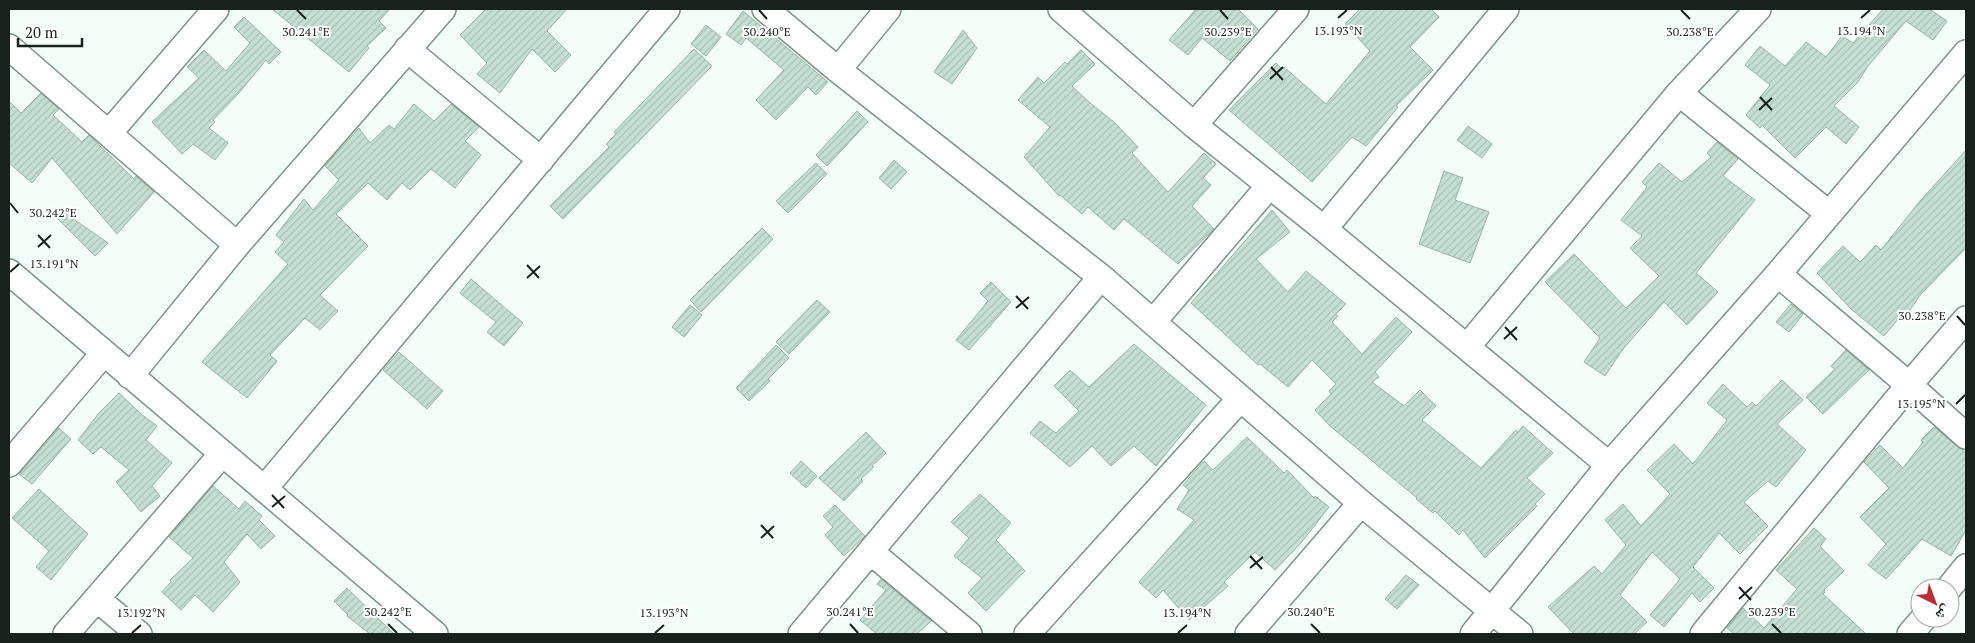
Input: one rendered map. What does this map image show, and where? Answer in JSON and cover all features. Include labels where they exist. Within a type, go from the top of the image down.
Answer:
[{"type":"street","points":[[109,132],[216,9]]},
{"type":"street","points":[[130,376],[237,245],[443,9]]},
{"type":"street","points":[[264,489],[667,9]]},
{"type":"street","points":[[765,9],[838,70],[1101,277],[1361,503],[1520,634]]},
{"type":"street","points":[[838,70],[888,9]]},
{"type":"street","points":[[1194,125],[1296,9]]},
{"type":"street","points":[[1324,229],[1506,9]]},
{"type":"street","points":[[1467,347],[1679,94],[1758,9]]},
{"type":"street","points":[[1077,14],[1194,125],[1324,229],[1609,465]]},
{"type":"street","points":[[9,47],[237,245]]},
{"type":"street","points":[[407,49],[540,160]]},
{"type":"street","points":[[1473,634],[1609,465],[1778,274],[1966,53]]},
{"type":"street","points":[[1679,94],[1828,213]]},
{"type":"street","points":[[1153,322],[1269,186]]},
{"type":"street","points":[[9,272],[435,634]]},
{"type":"street","points":[[1778,274],[1910,385],[1966,436]]},
{"type":"street","points":[[801,634],[1101,277]]},
{"type":"street","points":[[1703,634],[1966,319]]},
{"type":"street","points":[[9,464],[104,353]]},
{"type":"street","points":[[1027,634],[1240,399]]},
{"type":"street","points":[[66,634],[222,454]]},
{"type":"street","points":[[1248,634],[1361,503]]},
{"type":"street","points":[[871,552],[968,634]]},
{"type":"street","points":[[1957,578],[1966,567]]},
{"type":"street","points":[[96,599],[139,634]]},
{"type":"building","points":[[272,9],[390,9],[379,21],[386,28],[367,46],[369,48],[349,72]]},
{"type":"building","points":[[486,9],[567,9],[547,31],[571,55],[555,72],[532,49],[500,93],[477,74],[487,63],[460,35]]},
{"type":"building","points":[[1196,9],[1238,9],[1258,29],[1230,61],[1202,38],[1188,55],[1169,40]]},
{"type":"building","points":[[1360,9],[1431,9],[1439,17],[1410,47],[1433,70],[1396,106],[1398,107],[1366,146],[1352,137],[1312,182],[1229,110],[1276,63],[1282,69],[1284,67],[1326,104],[1370,51],[1345,24]]},
{"type":"building","points":[[1883,9],[1929,9],[1947,21],[1933,40],[1906,21],[1868,66],[1858,82],[1834,106],[1859,127],[1846,144],[1826,127],[1795,158],[1762,125],[1760,128],[1746,115],[1770,85],[1745,65],[1760,46],[1785,66],[1806,42],[1826,57],[1842,36],[1853,43]]},
{"type":"building","points":[[743,11],[828,82],[816,95],[808,87],[776,120],[756,100],[784,70],[746,38],[741,45],[726,34]]},
{"type":"building","points":[[244,17],[281,52],[269,64],[266,60],[239,93],[213,120],[215,122],[209,128],[228,143],[215,160],[193,144],[182,154],[152,122],[199,78],[187,67],[204,50],[226,71],[250,43],[234,27]]},
{"type":"building","points":[[706,25],[721,37],[706,56],[691,44]]},
{"type":"building","points":[[963,30],[977,48],[952,84],[934,72]]},
{"type":"building","points":[[694,49],[712,66],[563,219],[550,206],[609,147],[606,144],[616,134],[614,132]]},
{"type":"building","points":[[1081,50],[1095,64],[1072,86],[1114,122],[1138,147],[1132,153],[1168,192],[1204,153],[1216,164],[1203,178],[1211,185],[1192,206],[1214,229],[1178,264],[1124,219],[1114,230],[1088,207],[1082,214],[1059,196],[1024,157],[1050,127],[1018,100],[1038,77],[1044,83],[1065,62],[1067,64]]},
{"type":"building","points":[[41,93],[59,109],[53,115],[82,142],[89,135],[134,179],[136,176],[154,192],[117,234],[52,158],[32,183],[9,163],[9,101],[21,113]]},
{"type":"building","points":[[414,104],[434,121],[451,104],[479,127],[465,141],[481,155],[455,188],[431,169],[410,190],[402,183],[387,200],[368,183],[336,214],[368,246],[320,295],[338,311],[320,330],[305,318],[270,355],[277,361],[247,398],[202,362],[288,264],[275,252],[284,242],[276,235],[304,199],[313,210],[339,180],[325,166],[359,128],[370,143],[389,125],[394,129]]},
{"type":"building","points":[[857,111],[868,122],[827,166],[816,155]]},
{"type":"building","points":[[1468,126],[1492,144],[1482,158],[1457,140]]},
{"type":"building","points":[[1717,142],[1738,159],[1723,176],[1755,200],[1696,273],[1718,292],[1687,325],[1664,302],[1623,349],[1605,376],[1584,362],[1600,338],[1545,282],[1574,254],[1626,308],[1659,276],[1630,248],[1642,236],[1621,220],[1647,187],[1642,182],[1659,163],[1682,182],[1711,157],[1707,153]]},
{"type":"building","points":[[1966,150],[1966,248],[1921,294],[1907,314],[1904,312],[1884,336],[1851,309],[1817,273],[1843,246],[1860,262],[1876,245],[1881,250],[1920,201]]},
{"type":"building","points":[[894,160],[907,172],[891,189],[879,178]]},
{"type":"building","points":[[816,163],[827,174],[788,213],[776,201]]},
{"type":"building","points":[[1444,171],[1463,178],[1455,200],[1489,212],[1470,263],[1419,244]]},
{"type":"building","points":[[1272,210],[1290,232],[1256,259],[1288,292],[1306,271],[1346,304],[1336,314],[1338,316],[1332,322],[1362,354],[1396,317],[1412,332],[1375,372],[1379,377],[1372,382],[1404,406],[1420,390],[1436,406],[1422,420],[1481,468],[1516,430],[1518,432],[1523,426],[1553,453],[1527,478],[1545,494],[1535,504],[1537,506],[1485,558],[1463,530],[1459,535],[1435,511],[1433,513],[1416,499],[1330,426],[1315,410],[1331,394],[1329,391],[1336,384],[1312,360],[1288,387],[1260,364],[1258,365],[1191,303]]},
{"type":"building","points":[[62,211],[108,243],[95,256],[57,218]]},
{"type":"building","points":[[762,228],[773,239],[701,312],[690,300]]},
{"type":"building","points":[[471,279],[523,323],[504,346],[487,332],[496,322],[460,293]]},
{"type":"building","points":[[991,282],[1011,302],[969,350],[956,340],[988,301],[980,293]]},
{"type":"building","points":[[817,300],[830,312],[789,354],[776,342]]},
{"type":"building","points":[[1791,304],[1803,314],[1789,332],[1776,322]]},
{"type":"building","points":[[690,305],[702,315],[684,337],[672,327]]},
{"type":"building","points":[[1134,344],[1206,405],[1156,466],[1134,446],[1111,466],[1092,446],[1070,467],[1030,433],[1040,421],[1056,433],[1079,411],[1054,386],[1070,370],[1089,387]]},
{"type":"building","points":[[776,345],[789,358],[768,379],[770,381],[749,401],[736,388]]},
{"type":"building","points":[[1846,350],[1869,370],[1823,414],[1806,397],[1835,369],[1831,366]]},
{"type":"building","points":[[399,352],[443,391],[427,409],[383,370]]},
{"type":"building","points":[[1782,380],[1803,400],[1777,424],[1806,450],[1776,487],[1768,481],[1744,502],[1768,526],[1740,554],[1719,533],[1693,567],[1714,588],[1700,602],[1692,593],[1664,627],[1650,615],[1680,579],[1652,552],[1620,595],[1647,622],[1634,634],[1574,634],[1548,607],[1594,566],[1602,574],[1626,545],[1605,520],[1623,504],[1641,526],[1670,494],[1647,470],[1674,444],[1693,464],[1727,420],[1707,403],[1723,384],[1747,407],[1752,402],[1756,406]]},
{"type":"building","points":[[119,393],[157,426],[146,440],[172,463],[152,486],[160,496],[141,512],[116,482],[129,470],[101,447],[93,454],[78,440],[99,413]]},
{"type":"building","points":[[1934,427],[1966,453],[1966,530],[1951,556],[1922,539],[1886,579],[1868,565],[1886,544],[1860,517],[1889,488],[1864,462],[1880,445],[1903,468],[1923,442],[1921,440]]},
{"type":"building","points":[[59,428],[71,439],[32,484],[19,474]]},
{"type":"building","points":[[866,432],[886,453],[872,466],[874,467],[861,479],[863,481],[844,501],[819,478]]},
{"type":"building","points":[[1247,437],[1284,473],[1287,470],[1314,498],[1315,496],[1329,507],[1301,543],[1275,570],[1255,552],[1224,582],[1228,586],[1189,620],[1163,590],[1156,598],[1139,582],[1194,520],[1177,509],[1189,490],[1183,485],[1204,461],[1213,470]]},
{"type":"building","points":[[801,461],[817,476],[806,488],[790,473]]},
{"type":"building","points":[[213,486],[239,509],[245,501],[262,516],[259,520],[275,536],[261,549],[247,534],[224,562],[240,582],[213,612],[195,595],[181,610],[162,592],[171,582],[170,580],[193,558],[169,537]]},
{"type":"building","points":[[39,489],[88,534],[51,580],[36,567],[49,551],[12,518]]},
{"type":"building","points":[[980,494],[1011,523],[996,540],[1025,571],[986,611],[968,593],[982,578],[954,556],[969,538],[951,522]]},
{"type":"building","points":[[835,505],[865,536],[844,556],[825,535],[833,527],[823,516]]},
{"type":"building","points":[[1814,528],[1826,539],[1820,546],[1844,571],[1824,590],[1823,594],[1866,634],[1734,634],[1727,628],[1743,608],[1764,628],[1797,589],[1776,570]]},
{"type":"building","points":[[1406,575],[1419,585],[1397,609],[1385,599]]},
{"type":"building","points":[[881,579],[931,621],[917,634],[877,634],[860,620],[886,590],[877,584]]},
{"type":"building","points":[[347,588],[394,634],[370,634],[347,616],[334,601]]}]
